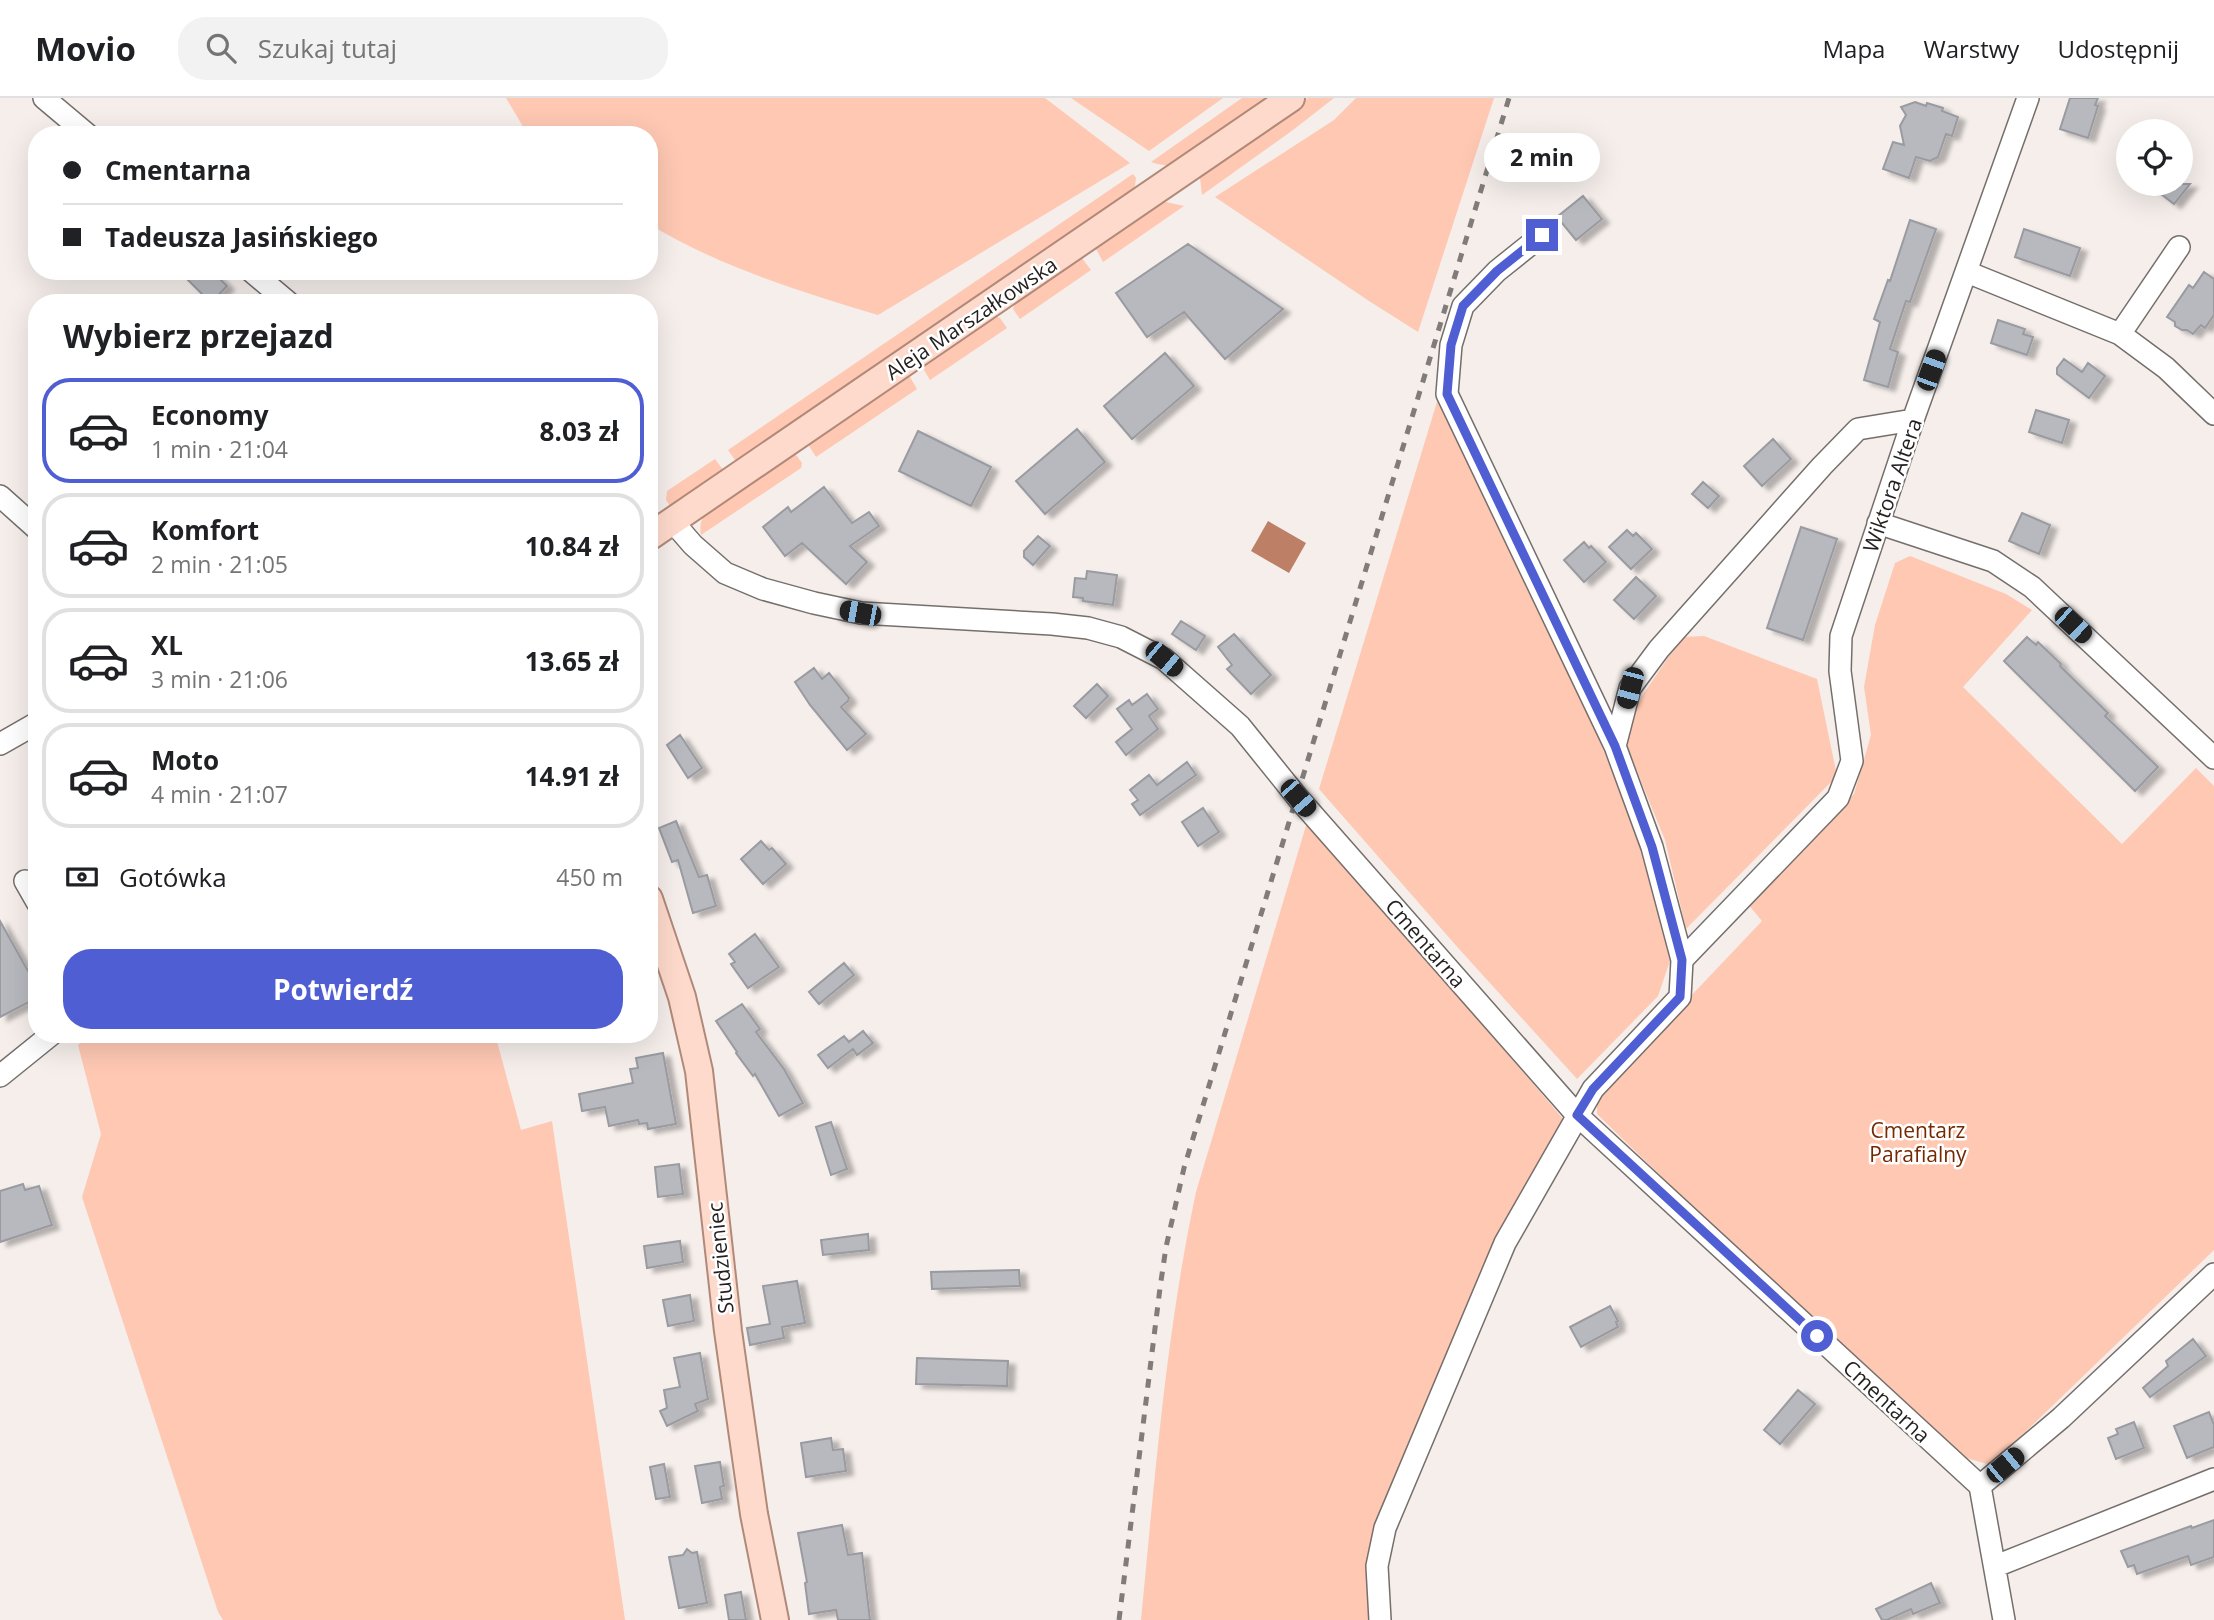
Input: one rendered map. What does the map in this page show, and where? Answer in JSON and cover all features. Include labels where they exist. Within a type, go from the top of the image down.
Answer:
[{"type":"main road","name":"Aleja Marszałkowska","points":[[658,531],[1291,98]]},
{"type":"main road","name":"Studzieniec","points":[[658,926],[682,997],[699,1071],[730,1344],[754,1514],[775,1620]]},
{"type":"street","name":"Wiktora Altera","points":[[1682,960],[1838,798],[1852,761],[1840,671],[1841,636],[1913,420],[2028,98]]},
{"type":"street","points":[[47,99],[78,126]]},
{"type":"street","points":[[1380,1620],[1377,1566],[1385,1528],[1505,1243],[1593,1089],[1680,997],[1682,960],[1652,847],[1615,746],[1447,394],[1451,345],[1463,306],[1497,271],[1542,235]]},
{"type":"street","points":[[2120,334],[2179,247]]},
{"type":"street","points":[[1967,272],[2120,334],[2166,368],[2214,414]]},
{"type":"street","points":[[262,280],[278,294]]},
{"type":"street","points":[[1615,746],[1630,688],[1651,659],[1822,466],[1858,429],[1913,420]]},
{"type":"street","points":[[0,496],[28,521]]},
{"type":"street","name":"Cmentarna","points":[[673,522],[693,545],[724,573],[763,589],[860,613],[1088,628],[1122,638],[1164,659],[1240,726],[1298,798],[1577,1115],[1980,1486]]},
{"type":"street","points":[[1878,523],[1993,561],[2032,587],[2214,758]]},
{"type":"street","points":[[0,744],[28,728]]},
{"type":"street","points":[[25,881],[28,886]]},
{"type":"street","points":[[0,1076],[41,1043]]},
{"type":"street","points":[[2004,1620],[1980,1486],[2061,1418],[2214,1273]]},
{"type":"street","points":[[1996,1566],[2214,1479]]},
{"type":"green space","points":[[506,98],[1045,98],[1130,163],[878,315],[732,265],[658,229],[658,126],[523,126]]},
{"type":"green space","points":[[1071,98],[1223,98],[1149,151]]},
{"type":"green space","points":[[1242,98],[1272,98],[1171,166],[1151,162]]},
{"type":"green space","points":[[1308,98],[1334,98],[1202,195],[1200,178],[1206,171]]},
{"type":"green space","points":[[1356,98],[1494,98],[1418,332],[1215,197],[1334,120]]},
{"type":"green space","points":[[1133,174],[1136,178],[1134,192],[738,461],[728,450]]},
{"type":"green space","points":[[1166,202],[1184,206],[1103,262],[1095,247],[1157,204]]},
{"type":"green space","points":[[1081,257],[1091,270],[1020,319],[1013,309],[1015,303]]},
{"type":"green space","points":[[994,316],[1000,318],[1007,328],[930,380],[924,370],[926,364]]},
{"type":"green space","points":[[906,376],[910,377],[917,389],[816,457],[809,446],[810,440]]},
{"type":"green space","points":[[1440,392],[1577,686],[1639,837],[1672,955],[1658,996],[1577,1079],[1319,789]]},
{"type":"green space","points":[[793,454],[802,463],[801,468],[701,535],[700,527],[709,508]]},
{"type":"green space","points":[[715,459],[724,471],[671,508],[666,500],[667,491]]},
{"type":"green space","name":"Cmentarz Parafialny","points":[[1910,556],[2006,594],[2032,610],[1963,687],[2122,844],[2196,768],[2214,786],[2214,1250],[1991,1465],[1945,1452],[1597,1114],[1597,1095],[1762,921],[1747,903],[1854,794],[1871,735],[1864,687],[1875,625],[1895,563]]},
{"type":"green space","points":[[1704,636],[1817,679],[1837,776],[1686,929],[1665,840],[1627,747],[1634,708],[1682,637]]},
{"type":"green space","points":[[1308,819],[1563,1119],[1485,1261],[1427,1405],[1372,1620],[1141,1620],[1169,1351],[1196,1192]]},
{"type":"green space","points":[[497,1043],[521,1130],[552,1121],[625,1620],[223,1620],[218,1612],[82,1197],[101,1134],[78,1045]]},
{"type":"shaded area","points":[[1268,521],[1306,543],[1289,573],[1251,551]]},
{"type":"building","points":[[2070,98],[2098,98],[2088,138],[2060,129]]},
{"type":"building","points":[[1915,102],[1943,108],[1942,111],[1958,117],[1952,136],[1946,134],[1938,157],[1930,161],[1916,157],[1909,178],[1883,169],[1893,142],[1904,145],[1900,126],[1906,115],[1901,107]]},
{"type":"building","points":[[1583,196],[1602,219],[1576,240],[1557,217]]},
{"type":"building","points":[[2164,196],[2180,196],[2174,204]]},
{"type":"building","points":[[1910,220],[1936,229],[1910,302],[1906,301],[1890,349],[1898,352],[1888,387],[1864,380],[1880,322],[1874,319]]},
{"type":"building","points":[[2024,229],[2080,248],[2070,276],[2015,257]]},
{"type":"building","points":[[1188,244],[1283,309],[1225,359],[1184,312],[1147,337],[1116,293]]},
{"type":"building","points":[[2204,272],[2214,279],[2214,315],[2205,328],[2201,325],[2193,334],[2175,326],[2175,322],[2167,317],[2189,285],[2193,288]]},
{"type":"building","points":[[188,280],[221,280],[227,286],[219,294],[202,294]]},
{"type":"building","points":[[1998,320],[2025,329],[2023,334],[2033,337],[2027,355],[1991,343]]},
{"type":"building","points":[[1165,353],[1194,386],[1132,439],[1104,406]]},
{"type":"building","points":[[2064,359],[2082,372],[2088,363],[2105,376],[2089,398],[2057,374],[2057,368]]},
{"type":"building","points":[[2036,410],[2069,420],[2062,443],[2029,432]]},
{"type":"building","points":[[1077,429],[1105,462],[1045,514],[1016,481]]},
{"type":"building","points":[[918,431],[991,467],[971,506],[899,471]]},
{"type":"building","points":[[1773,439],[1791,459],[1762,486],[1744,466]]},
{"type":"building","points":[[1703,482],[1719,496],[1708,508],[1692,494]]},
{"type":"building","points":[[824,487],[852,523],[869,512],[879,526],[850,546],[867,562],[846,584],[802,543],[785,556],[763,527],[788,507],[791,512]]},
{"type":"building","points":[[2022,513],[2050,525],[2039,554],[2009,541]]},
{"type":"building","points":[[1801,527],[1837,539],[1803,640],[1767,628]]},
{"type":"building","points":[[1627,530],[1633,536],[1636,533],[1652,549],[1631,569],[1609,547]]},
{"type":"building","points":[[1038,536],[1050,546],[1033,565],[1024,557],[1024,551]]},
{"type":"building","points":[[1584,542],[1606,562],[1584,582],[1564,560]]},
{"type":"building","points":[[1087,571],[1117,575],[1113,605],[1073,597],[1075,578],[1086,579]]},
{"type":"building","points":[[1636,577],[1656,596],[1634,619],[1614,600]]},
{"type":"building","points":[[1181,621],[1205,636],[1196,650],[1172,634]]},
{"type":"building","points":[[1234,634],[1271,675],[1251,694],[1227,669],[1232,665],[1218,647]]},
{"type":"building","points":[[2027,637],[2036,645],[2038,642],[2061,664],[2060,666],[2108,713],[2105,716],[2158,767],[2135,791],[2004,661]]},
{"type":"building","points":[[814,668],[822,679],[829,673],[849,698],[841,707],[866,734],[847,750],[795,682]]},
{"type":"building","points":[[1097,684],[1108,696],[1086,718],[1074,706]]},
{"type":"building","points":[[1147,694],[1158,709],[1149,716],[1158,729],[1126,755],[1116,742],[1132,729],[1117,709],[1129,700],[1132,705]]},
{"type":"building","points":[[680,735],[702,768],[688,778],[667,745]]},
{"type":"building","points":[[1187,762],[1196,775],[1140,815],[1132,804],[1138,800],[1130,790],[1149,775],[1157,785]]},
{"type":"building","points":[[1203,808],[1219,832],[1198,846],[1182,822]]},
{"type":"building","points":[[676,821],[699,877],[707,875],[716,906],[693,913],[678,860],[672,862],[659,828]]},
{"type":"building","points":[[761,841],[769,850],[772,848],[786,864],[763,884],[741,859]]},
{"type":"building","points":[[0,921],[28,971],[28,1003],[0,1017]]},
{"type":"building","points":[[755,934],[779,967],[748,988],[731,964],[735,962],[729,954]]},
{"type":"building","points":[[844,963],[854,975],[819,1004],[809,992]]},
{"type":"building","points":[[742,1004],[760,1029],[756,1032],[784,1069],[803,1103],[779,1116],[755,1074],[753,1076],[736,1053],[716,1021]]},
{"type":"building","points":[[863,1031],[873,1043],[857,1055],[853,1049],[828,1068],[818,1055],[844,1036],[849,1042]]},
{"type":"building","points":[[663,1053],[676,1124],[648,1129],[647,1123],[639,1124],[638,1120],[609,1126],[605,1107],[582,1111],[579,1094],[633,1083],[630,1069],[638,1068],[636,1058]]},
{"type":"building","points":[[831,1122],[847,1169],[831,1175],[816,1127]]},
{"type":"building","points":[[679,1164],[683,1194],[658,1197],[655,1167]]},
{"type":"building","points":[[23,1184],[25,1190],[39,1186],[52,1225],[0,1242],[0,1191]]},
{"type":"building","points":[[868,1234],[869,1250],[823,1255],[821,1240]]},
{"type":"building","points":[[680,1241],[683,1262],[647,1268],[644,1246]]},
{"type":"building","points":[[1019,1270],[1020,1286],[932,1289],[931,1272]]},
{"type":"building","points":[[797,1281],[805,1323],[782,1327],[784,1338],[750,1345],[747,1328],[770,1324],[763,1286]]},
{"type":"building","points":[[690,1295],[694,1321],[668,1326],[663,1300]]},
{"type":"building","points":[[1610,1306],[1618,1321],[1618,1327],[1581,1347],[1570,1327]]},
{"type":"building","points":[[2193,1339],[2206,1356],[2150,1397],[2143,1388],[2168,1366],[2166,1361]]},
{"type":"building","points":[[700,1353],[708,1399],[695,1404],[698,1411],[667,1426],[660,1411],[667,1408],[664,1390],[680,1387],[674,1358]]},
{"type":"building","points":[[917,1358],[1008,1361],[1007,1386],[916,1384]]},
{"type":"building","points":[[1798,1390],[1815,1404],[1780,1444],[1764,1430]]},
{"type":"building","points":[[2209,1412],[2214,1425],[2214,1447],[2187,1458],[2174,1426]]},
{"type":"building","points":[[2134,1422],[2144,1448],[2116,1459],[2108,1438],[2118,1434],[2116,1429]]},
{"type":"building","points":[[831,1438],[833,1450],[843,1449],[846,1471],[806,1477],[801,1443]]},
{"type":"building","points":[[720,1462],[724,1486],[720,1487],[722,1499],[702,1503],[695,1466]]},
{"type":"building","points":[[664,1464],[670,1497],[656,1499],[650,1467]]},
{"type":"building","points":[[2214,1520],[2214,1557],[2191,1565],[2188,1556],[2137,1574],[2134,1565],[2128,1567],[2121,1551],[2191,1526],[2192,1528]]},
{"type":"building","points":[[842,1525],[848,1555],[862,1553],[870,1620],[838,1620],[836,1610],[809,1614],[807,1582],[798,1533]]},
{"type":"building","points":[[687,1549],[692,1553],[697,1552],[707,1603],[679,1608],[669,1557],[683,1555]]},
{"type":"building","points":[[1931,1583],[1940,1603],[1913,1614],[1911,1609],[1882,1620],[1876,1609]]},
{"type":"building","points":[[741,1592],[746,1620],[729,1620],[725,1595]]},
{"type":"railway","points":[[1119,1620],[1160,1288],[1166,1247],[1184,1168],[1509,98]]},
{"type":"route","points":[[1542,235],[1497,271],[1463,306],[1451,345],[1447,394],[1615,746],[1652,847],[1682,960],[1680,997],[1593,1089],[1577,1115],[1817,1336]]}]
